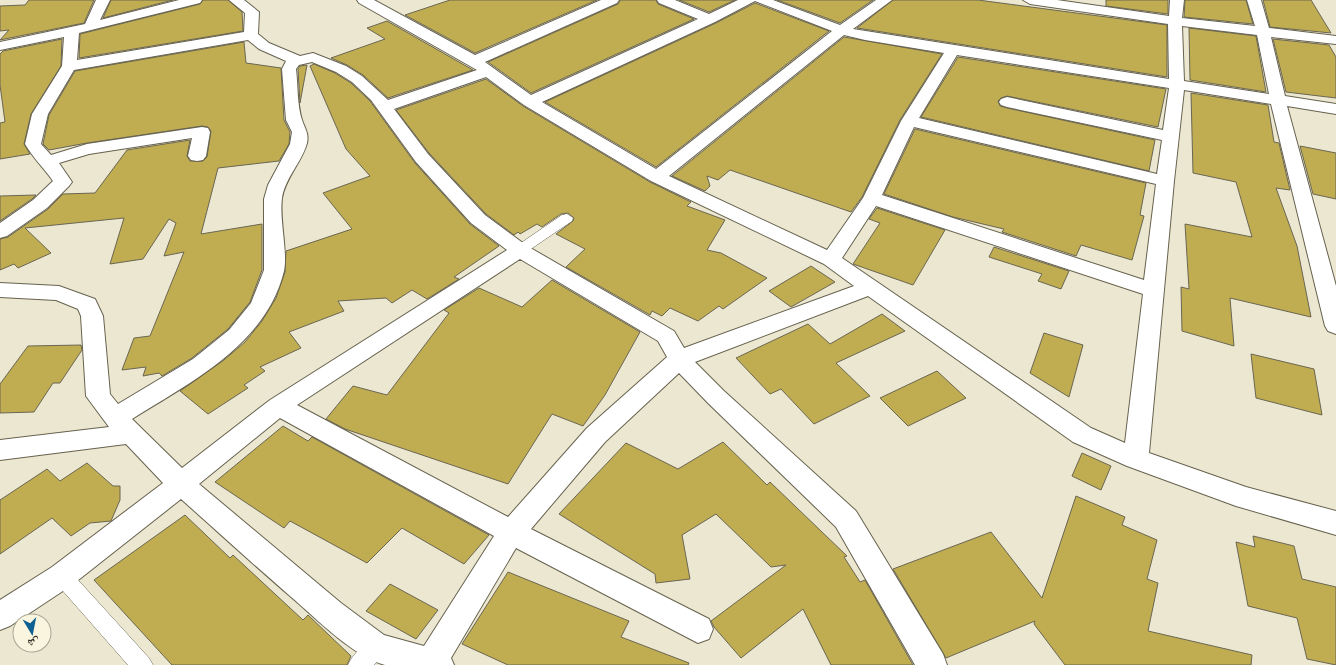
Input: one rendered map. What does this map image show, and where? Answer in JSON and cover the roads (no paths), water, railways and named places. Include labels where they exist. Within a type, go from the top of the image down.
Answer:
[{"type":"street","points":[[91,25],[102,0]]},
{"type":"street","points":[[0,46],[195,0]]},
{"type":"street","points":[[236,0],[252,12],[251,36]]},
{"type":"street","points":[[384,107],[481,66],[612,0]]},
{"type":"street","points":[[664,0],[710,19]]},
{"type":"street","points":[[530,102],[749,0]]},
{"type":"street","points":[[761,0],[842,30],[865,36],[1177,86],[1336,109]]},
{"type":"street","points":[[657,177],[842,30],[885,0]]},
{"type":"street","points":[[1030,0],[1089,4],[1175,21],[1336,40]]},
{"type":"street","points":[[1136,459],[1165,181],[1177,86],[1175,21],[1177,0]]},
{"type":"street","points":[[1254,0],[1263,31],[1278,101],[1336,326]]},
{"type":"street","points":[[371,1],[481,66],[530,102],[657,177],[831,260],[1082,435],[1136,459],[1245,498],[1336,523]]},
{"type":"street","points":[[0,232],[40,204],[63,182],[48,161],[39,154],[33,144],[40,114],[69,66],[72,30]]},
{"type":"street","points":[[69,66],[251,36],[264,46],[297,60],[313,57],[342,69],[357,79],[377,97],[422,158],[478,219],[520,250],[666,336],[680,359],[716,397],[846,519],[932,665]]},
{"type":"street","points":[[831,260],[872,198],[909,121],[953,50]]},
{"type":"street","points":[[0,450],[123,426],[238,335],[261,305],[274,270],[273,199],[277,185],[298,144],[300,132],[294,120],[289,82],[289,69],[297,60]]},
{"type":"street","points":[[1007,102],[1171,137]]},
{"type":"street","points":[[909,121],[1165,181]]},
{"type":"street","points":[[48,161],[87,149],[202,132],[197,156]]},
{"type":"street","points":[[872,198],[1154,290]]},
{"type":"street","points":[[0,616],[62,576],[278,406],[520,250]]},
{"type":"street","points":[[0,290],[27,290],[59,293],[87,304],[92,316],[98,396],[123,426],[180,483],[331,613],[367,657],[435,664],[510,532],[596,435],[680,359],[870,288]]},
{"type":"street","points":[[278,406],[510,532],[698,629]]},
{"type":"lane","points":[[520,250],[567,218]]},
{"type":"lane","points":[[62,576],[142,665]]}]
